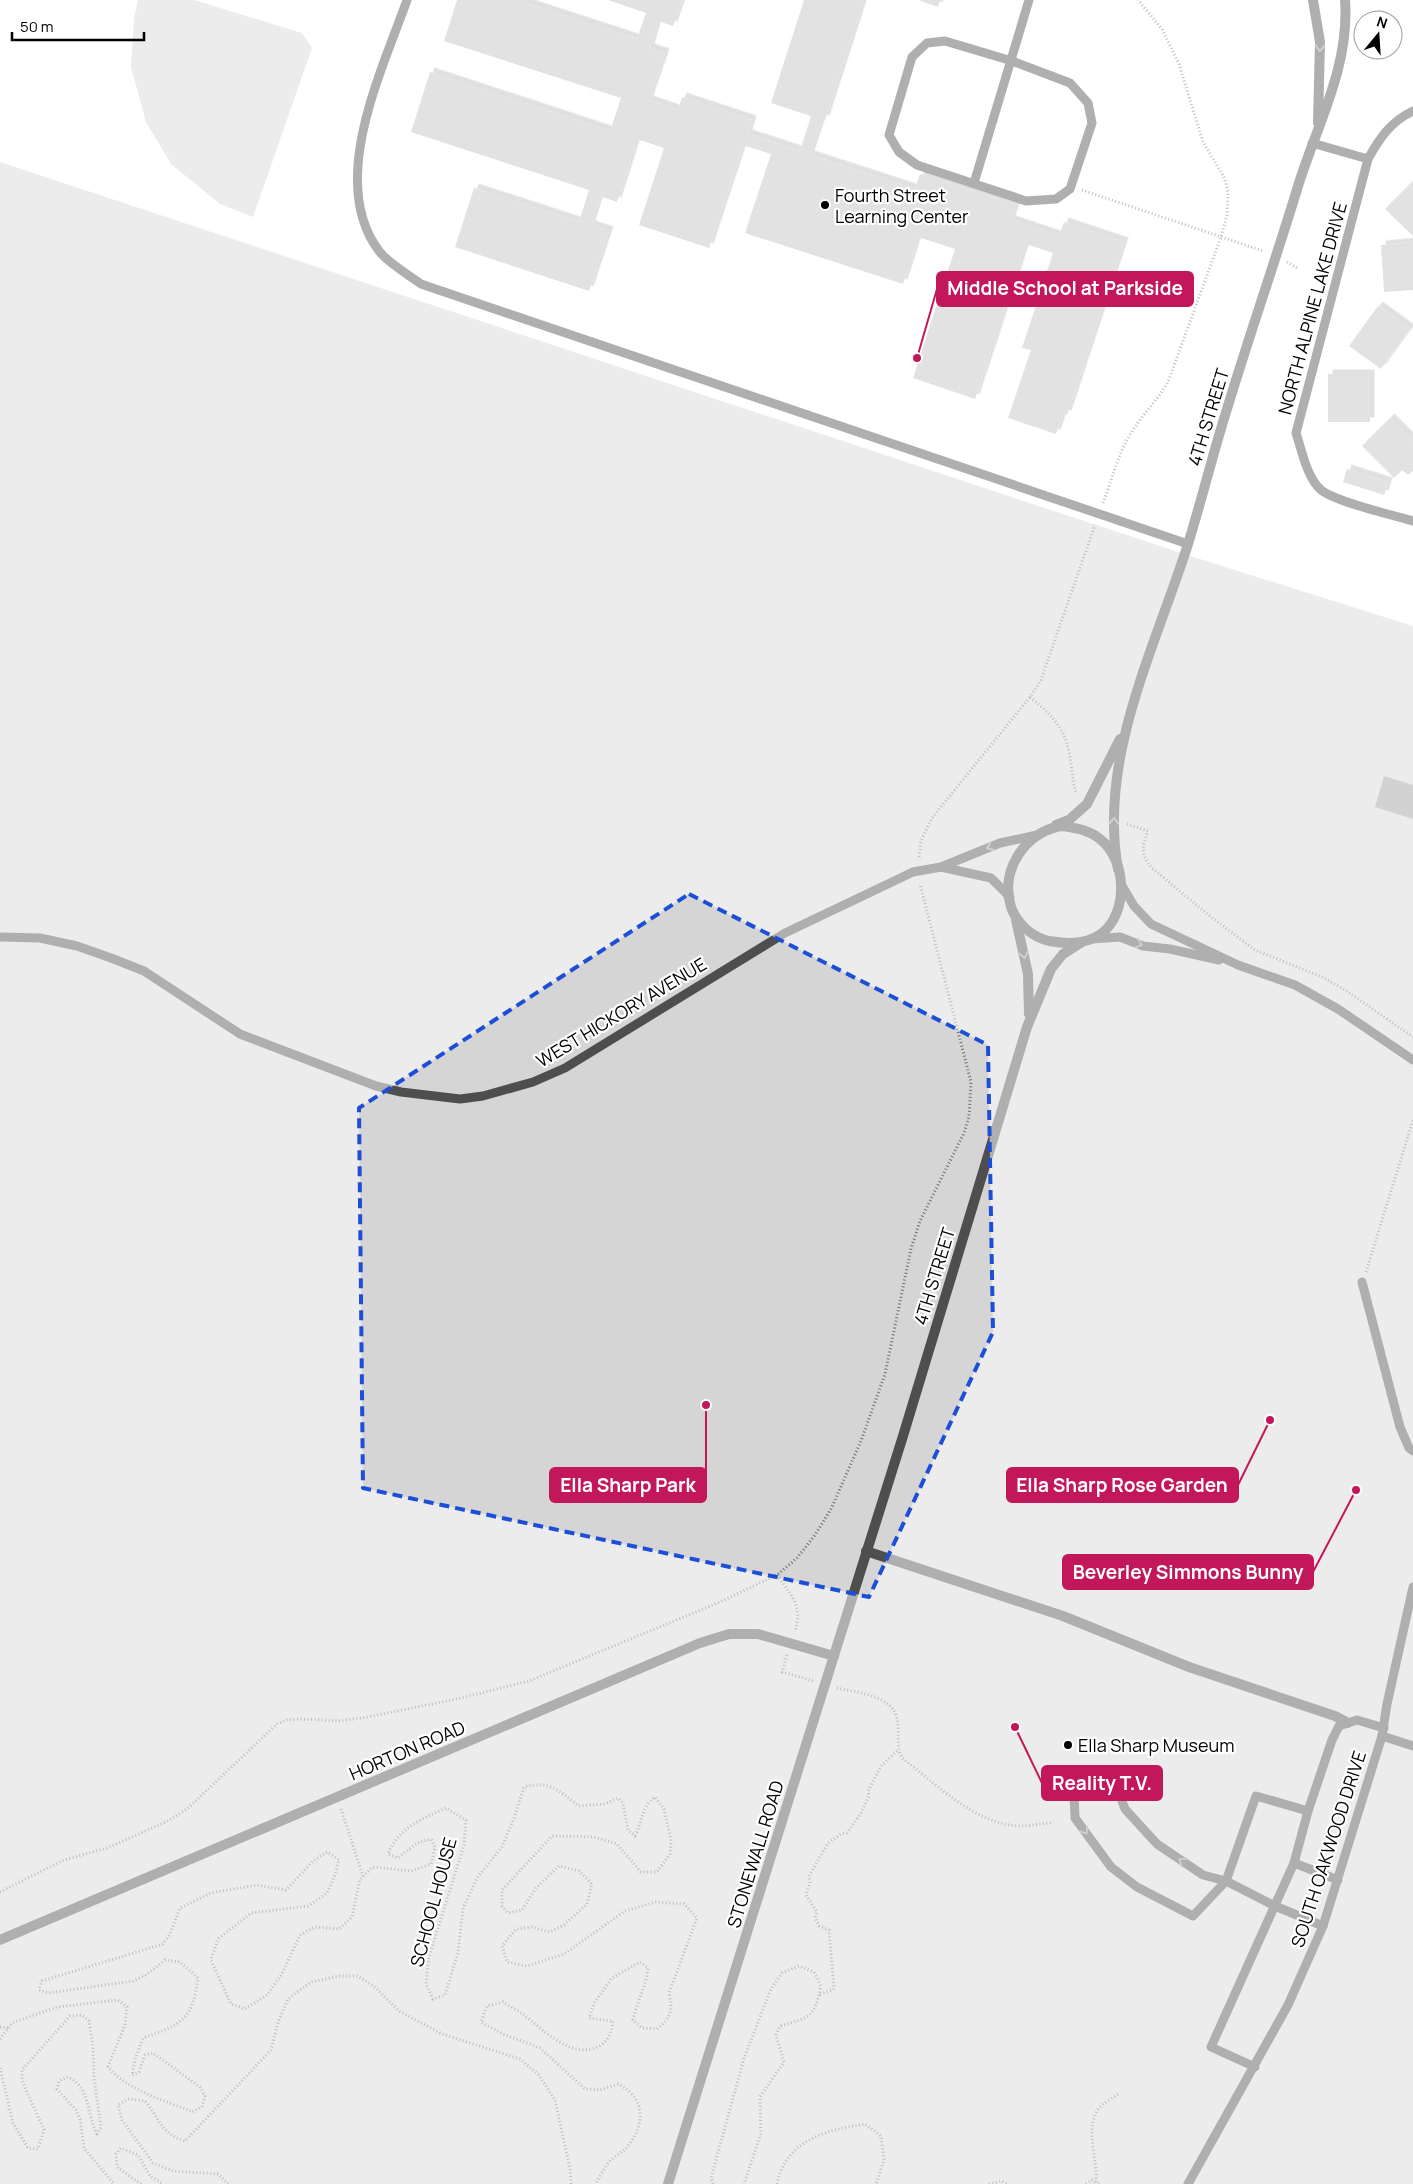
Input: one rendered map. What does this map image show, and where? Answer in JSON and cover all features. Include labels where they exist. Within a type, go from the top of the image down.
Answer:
[{"type":"street","name":"4TH STREET","points":[[1313,0],[1320,42],[1318,127]]},
{"type":"street","name":"4TH STREET","points":[[1118,869],[1115,851],[1114,818],[1119,761],[1130,718],[1188,544],[1226,410],[1312,143],[1336,81],[1344,48],[1345,0]]},
{"type":"street","name":"4TH STREET","points":[[1047,829],[1069,820],[1087,804],[1130,718]]},
{"type":"street","points":[[1068,827],[1092,834],[1107,846],[1118,869],[1121,897],[1114,916],[1106,930],[1087,940],[1058,942],[1043,940],[1028,932],[1020,924],[1011,902],[1009,880],[1013,864],[1023,847],[1047,829],[1068,827]]},
{"type":"street","name":"4TH STREET","points":[[1011,902],[1028,974],[1030,1008],[1027,1028]]},
{"type":"street","name":"4TH STREET","points":[[872,1533],[1027,1028],[1052,969],[1063,954],[1087,940]]},
{"type":"street","name":"STONEWALL ROAD","points":[[668,2184],[872,1533]]},
{"type":"street","points":[[866,1551],[1063,1616],[1190,1667],[1335,1716],[1348,1723]]},
{"type":"street","name":"HORTON ROAD","points":[[0,1940],[708,1641],[729,1634],[758,1634],[834,1656]]},
{"type":"lane","points":[[407,0],[362,129],[356,186],[371,238],[380,253],[421,284],[1188,544]]},
{"type":"lane","points":[[974,183],[1029,0]]},
{"type":"lane","points":[[945,42],[1012,61],[1070,83],[1088,103],[1092,123],[1070,189],[1056,199],[1026,201],[917,165],[898,152],[889,135],[912,57],[927,43],[945,42]]},
{"type":"lane","name":"NORTH ALPINE LAKE DRIVE","points":[[1413,111],[1404,115],[1381,136],[1368,159],[1296,433],[1309,472],[1320,489],[1334,496],[1413,522]]},
{"type":"lane","points":[[1312,143],[1368,159]]},
{"type":"lane","name":"WEST HICKORY AVENUE","points":[[0,937],[40,938],[77,946],[144,972],[240,1034],[376,1086],[430,1097],[460,1099],[483,1096],[533,1082],[565,1068],[785,933],[913,872],[941,867],[1000,843],[1037,835]]},
{"type":"lane","name":"WEST HICKORY AVENUE","points":[[941,867],[991,878],[1011,902]]},
{"type":"lane","points":[[1121,884],[1134,906],[1151,924],[1238,965],[1295,986],[1338,1009],[1413,1060]]},
{"type":"lane","points":[[1087,940],[1120,937],[1143,946],[1170,949],[1238,965]]},
{"type":"lane","points":[[1362,1282],[1400,1427],[1409,1448],[1413,1451]]},
{"type":"lane","name":"SOUTH OAKWOOD DRIVE","points":[[1188,2184],[1288,2005],[1323,1926],[1383,1732],[1387,1704],[1413,1587]]},
{"type":"lane","points":[[1255,2067],[1211,2047],[1294,1863],[1308,1811],[1332,1740],[1340,1726],[1357,1720],[1413,1746]]},
{"type":"lane","points":[[1308,1811],[1256,1796],[1226,1881],[1193,1916],[1137,1887],[1111,1866],[1075,1818],[1074,1794],[1084,1778],[1103,1776],[1116,1785],[1125,1809],[1157,1844],[1203,1875],[1226,1881],[1275,1906],[1323,1926]]},
{"type":"lane","points":[[1294,1863],[1338,1880]]},
{"type":"lane","points":[[1194,2173],[1198,2184]]},
{"type":"path","points":[[920,857],[921,842],[932,818],[1030,697],[1041,680],[1124,445],[1137,424],[1158,399],[1168,382],[1221,237],[1227,215],[1228,192],[1226,179],[1203,142],[1179,64],[1162,29],[1138,0]]},
{"type":"path","points":[[1071,186],[1276,256],[1298,268]]},
{"type":"path","points":[[1030,697],[1050,714],[1064,732],[1070,751],[1072,782],[1076,794],[1087,804]]},
{"type":"path","points":[[1114,818],[1148,830],[1143,844],[1144,858],[1152,868],[1211,917],[1255,950],[1322,977],[1345,990],[1413,1037]]},
{"type":"path","points":[[0,1892],[64,1860],[107,1848],[166,1822],[187,1809],[277,1724],[288,1720],[339,1721],[368,1717],[461,1698],[529,1681],[720,1602],[777,1574],[797,1558],[831,1509],[861,1441],[885,1374],[907,1264],[920,1221],[964,1133],[969,1117],[971,1098],[969,1074],[920,882]]},
{"type":"path","points":[[1367,1268],[1413,1120]]},
{"type":"path","points":[[777,1574],[797,1604],[798,1622],[782,1672],[883,1700],[896,1714],[898,1750],[902,1758],[972,1812],[988,1819],[1020,1826],[1052,1823]]},
{"type":"path","points":[[819,1994],[833,1990],[834,1987],[831,1942],[829,1930],[819,1926],[815,1918],[818,1912],[806,1895],[810,1883],[809,1876],[828,1842],[841,1834],[847,1834],[857,1820],[881,1766],[898,1750]]},
{"type":"path","name":"SCHOOL HOUSE","points":[[363,1876],[373,1867],[411,1871],[431,1864],[436,1847],[431,1839],[417,1843],[398,1858],[388,1854],[393,1841],[415,1822],[446,1808],[466,1820],[464,1845],[430,1957],[426,1984],[433,1999],[445,1995],[458,1953],[463,1908],[477,1878],[502,1847],[524,1787],[539,1783],[555,1788],[580,1806],[589,1807],[605,1804],[618,1798],[623,1803],[628,1830],[635,1836],[641,1824],[646,1804],[655,1797],[664,1809],[671,1840],[670,1854],[657,1872],[641,1872],[617,1844],[594,1837],[552,1836],[502,1890],[502,1906],[508,1912],[522,1910],[536,1888],[558,1866],[580,1871],[592,1884],[587,1904],[564,1925],[549,1932],[532,1927],[516,1929],[502,1946],[507,1962],[527,1966],[564,1954],[625,1911],[656,1902],[684,1904],[697,1918],[669,1993],[672,2005],[667,2021],[657,2029],[642,2028],[633,2020],[637,2001],[646,1982],[648,1968],[640,1962],[612,1978],[594,2003],[589,2018],[613,2022],[612,2031],[604,2043],[593,2049],[574,2048],[547,2035],[522,2013],[503,2002],[487,2006],[481,2022],[503,2034],[540,2048],[585,2090],[600,2090],[618,2084],[628,2089],[641,2110],[639,2129],[627,2147],[609,2162],[595,2184]]},
{"type":"path","points":[[0,2039],[12,2022],[58,2007],[118,2000],[127,2007],[125,2024],[108,2067],[116,2076],[146,2093],[192,2112],[202,2107],[205,2096],[200,2087],[153,2053],[145,2055],[139,2072],[132,2075],[143,2038],[160,2032],[187,2017],[196,2000],[198,1978],[180,1962],[165,1960],[146,1975],[133,1982],[48,1993],[39,1990],[42,1981],[163,1944],[170,1934],[180,1908],[211,1893],[258,1885],[286,1890],[313,1861],[327,1852],[339,1860],[335,1876],[327,1893],[308,1906],[251,1913],[218,1939],[211,1960],[231,2004],[245,2009],[267,1996],[282,1974],[300,1935],[315,1926],[339,1928],[352,1917],[360,1879],[363,1876],[337,1797]]},
{"type":"path","points":[[713,2184],[711,2178],[744,2058],[771,1989],[782,1973],[799,1966],[814,1972],[821,1986],[816,2009],[804,2019],[780,2026],[776,2035],[784,2062],[760,2097],[761,2132],[744,2184]]},
{"type":"path","points":[[228,2184],[218,2174],[173,2171],[153,2163],[122,2120],[118,2105],[129,2099],[144,2101],[154,2112],[162,2128],[174,2138],[185,2141],[271,2050],[278,2022],[288,1999],[311,1982],[338,1976],[358,1976],[376,1988],[398,2012],[442,2034],[520,2059],[539,2075],[555,2100],[570,2170],[571,2184]]},
{"type":"path","points":[[0,2068],[14,2124],[28,2148],[38,2149],[44,2130],[22,2081],[22,2070],[70,2016],[82,2015],[89,2021],[101,2127],[97,2134],[85,2096],[78,2082],[68,2077],[59,2081],[57,2089],[76,2110],[80,2120],[84,2148],[114,2184]]},
{"type":"path","points":[[0,2027],[8,2028]]},
{"type":"path","points":[[1098,2183],[1092,2137],[1094,2123],[1099,2108],[1118,2094]]},
{"type":"path","points":[[777,2184],[787,2156],[804,2143],[833,2129],[865,2124],[881,2136],[884,2160],[876,2184]]},
{"type":"path","points":[[141,2184],[116,2167],[116,2154],[121,2148],[138,2156],[150,2176],[163,2184]]},
{"type":"path","points":[[1086,2184],[1092,2180],[1098,2183]]},
{"type":"path","points":[[989,2184],[1002,2181],[1006,2184]]},
{"type":"highlighted area","points":[[689,894],[988,1045],[993,1332],[869,1597],[363,1488],[359,1108]]},
{"type":"shaded area","points":[[138,0],[194,0],[302,33],[312,48],[253,217],[220,204],[171,164],[146,122],[131,67],[134,19]]},
{"type":"shaded area","points":[[0,162],[1184,554],[1413,626],[1413,2184],[0,2184]]},
{"type":"shaded area","points":[[1384,776],[1413,785],[1413,819],[1375,807]]},
{"type":"building","points":[[457,0],[517,0],[637,39],[646,13],[608,0],[682,0],[673,26],[658,21],[650,48],[665,53],[649,100],[678,110],[682,97],[752,120],[748,134],[800,151],[811,116],[771,103],[804,0],[860,0],[863,2],[825,120],[822,119],[810,155],[915,189],[920,174],[1016,205],[1011,220],[1059,236],[1064,222],[1124,242],[1067,415],[1063,414],[1056,434],[1008,418],[1031,350],[1022,348],[1053,253],[1026,244],[975,399],[913,378],[955,249],[918,237],[903,284],[745,233],[771,154],[743,145],[709,248],[639,225],[664,148],[637,139],[617,202],[600,196],[591,225],[609,231],[589,291],[455,247],[474,188],[579,222],[589,190],[411,132],[430,72],[610,131],[621,98],[444,41]]},
{"type":"building","points":[[918,0],[940,0],[938,7]]},
{"type":"building","points":[[1413,181],[1413,236],[1385,209]]},
{"type":"building","points":[[1413,242],[1413,290],[1384,292],[1381,245]]},
{"type":"building","points":[[1378,306],[1410,329],[1381,369],[1349,346]]},
{"type":"building","points":[[1328,374],[1370,374],[1370,422],[1328,422]]},
{"type":"building","points":[[1390,418],[1413,441],[1413,471],[1408,475],[1402,470],[1394,478],[1362,446]]},
{"type":"building","points":[[1347,469],[1388,482],[1384,495],[1343,482]]},
{"type":"place","name":"Fourth Street Learning Center","points":[[825,205]]},
{"type":"place","name":"Middle School at Parkside","points":[[917,358]]},
{"type":"place","name":"Ella Sharp Park","points":[[706,1405]]},
{"type":"place","name":"Ella Sharp Rose Garden","points":[[1270,1420]]},
{"type":"place","name":"Beverley Simmons Bunny","points":[[1356,1490]]},
{"type":"place","name":"Reality T.V.","points":[[1015,1727]]},
{"type":"place","name":"Ella Sharp Museum","points":[[1068,1745]]}]
